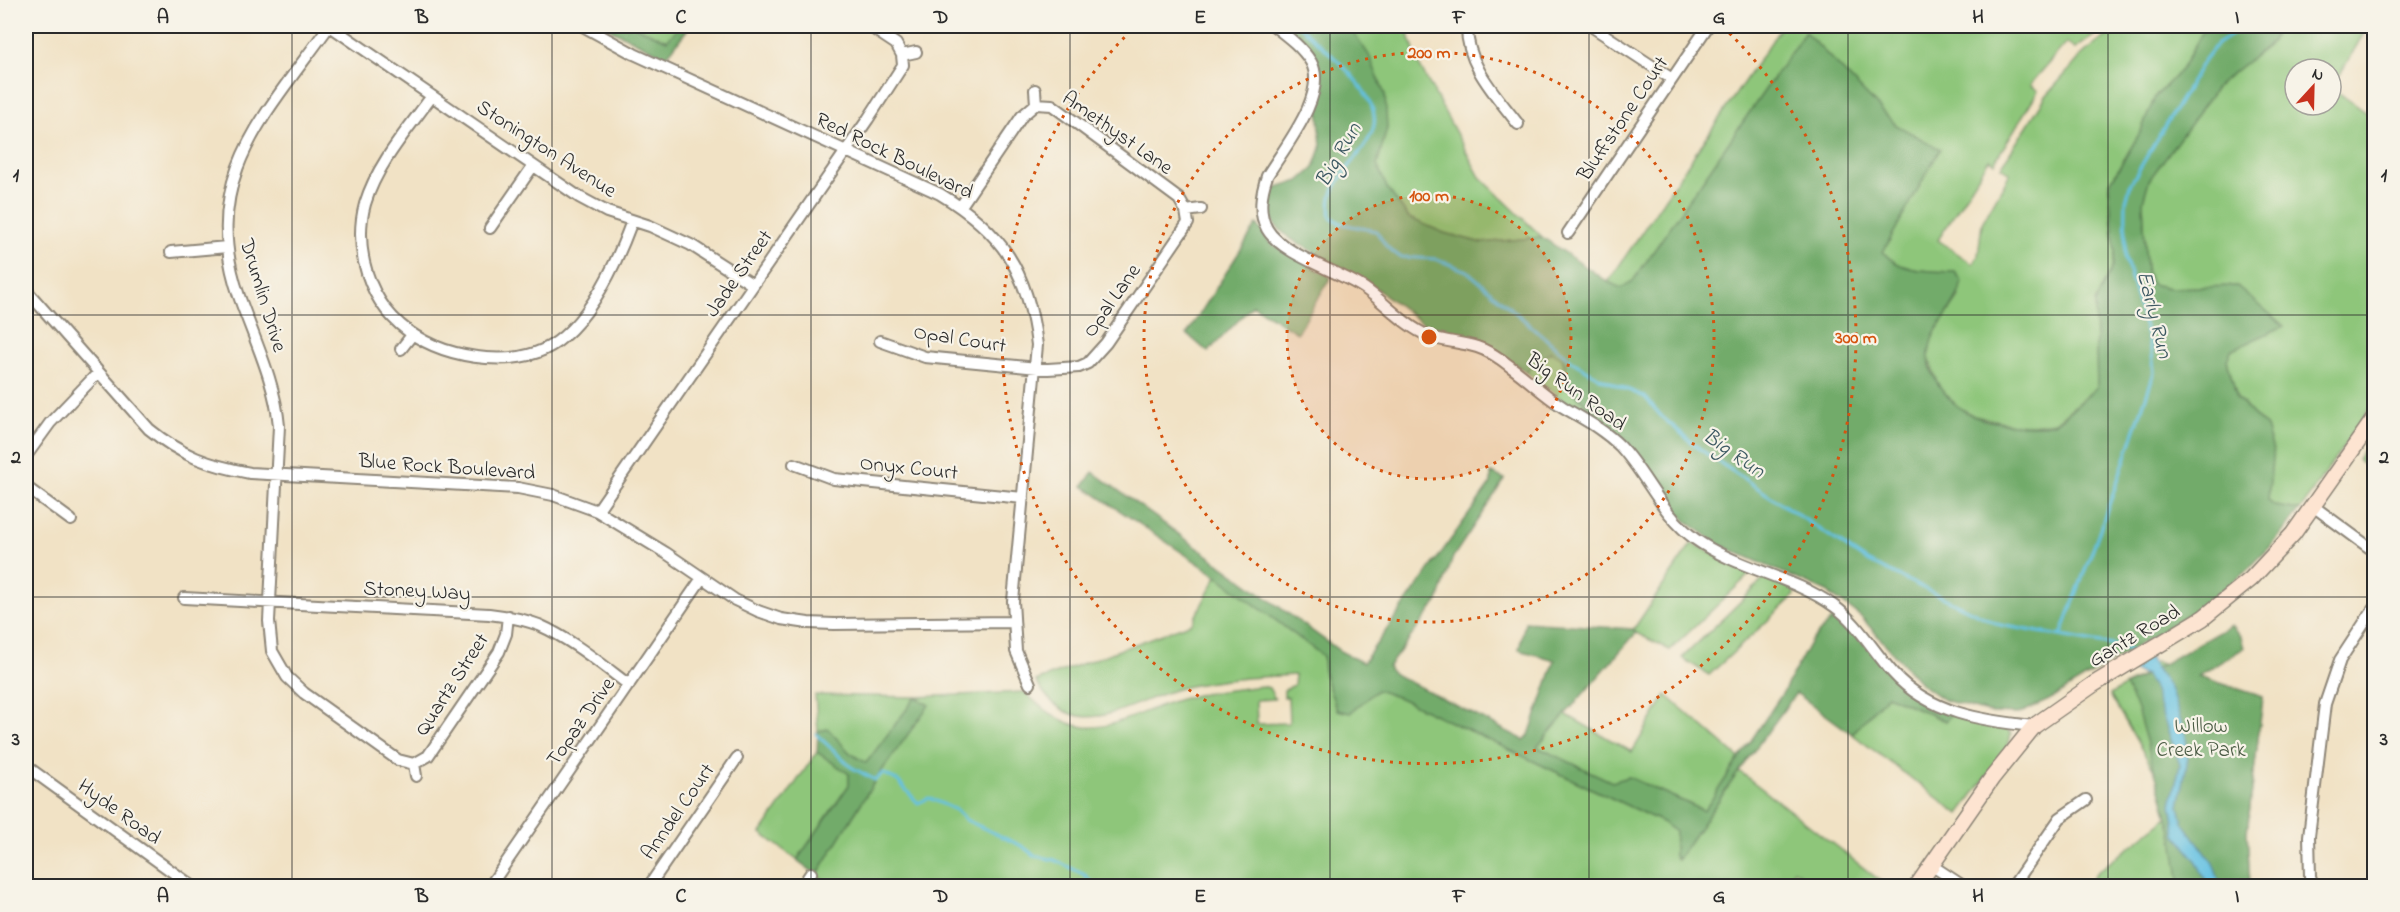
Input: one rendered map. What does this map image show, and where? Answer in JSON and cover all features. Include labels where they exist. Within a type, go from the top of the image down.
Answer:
[{"type":"main road","name":"Gantz Road","points":[[1917,886],[1992,778],[2034,726],[2065,703],[2203,618],[2251,579],[2293,534],[2374,419]]},
{"type":"street","name":"Stonington Avenue","points":[[330,26],[579,197],[607,212],[692,245],[753,285]]},
{"type":"street","name":"Drumlin Drive","points":[[330,26],[253,134],[239,162],[231,185],[226,211],[227,247],[238,293],[273,387],[278,410],[269,636],[272,651],[287,677],[304,693],[398,760],[414,764]]},
{"type":"street","name":"Red Rock Boulevard","points":[[583,26],[634,54],[940,194],[961,206],[980,221],[1012,260],[1024,285],[1033,314],[1036,345],[1036,368],[1013,601],[1016,651],[1030,684]]},
{"type":"street","points":[[869,26],[896,44],[902,55],[916,52]]},
{"type":"street","name":"Big Run Road","points":[[1274,26],[1294,42],[1311,62],[1315,80],[1312,98],[1305,113],[1267,176],[1264,186],[1262,211],[1267,229],[1273,237],[1287,248],[1365,289],[1402,319],[1428,335],[1486,350],[1555,401],[1598,427],[1635,463],[1665,508],[1686,532],[1717,552],[1832,604],[1850,619],[1893,673],[1915,693],[1957,713],[1996,722],[2034,726]]},
{"type":"street","points":[[1467,26],[1467,39],[1477,69],[1518,124]]},
{"type":"street","points":[[1591,26],[1672,79]]},
{"type":"street","name":"Bluffstone Court","points":[[1568,233],[1708,26]]},
{"type":"street","name":"Jade Street","points":[[597,511],[846,151],[903,65],[902,55]]},
{"type":"street","points":[[1035,90],[1036,104]]},
{"type":"street","points":[[432,96],[382,167],[365,205],[362,225],[361,246],[369,281],[386,311],[412,335],[463,356],[511,358],[544,349],[562,338],[588,306],[618,260],[632,221]]},
{"type":"street","name":"Amethyst Lane","points":[[961,206],[1022,116],[1036,104],[1052,105],[1179,199],[1186,212]]},
{"type":"street","points":[[490,228],[533,166]]},
{"type":"street","points":[[1186,212],[1201,209]]},
{"type":"street","name":"Opal Lane","points":[[1036,368],[1079,367],[1095,357],[1188,223],[1186,212]]},
{"type":"street","points":[[171,252],[227,247]]},
{"type":"street","name":"Blue Rock Boulevard","points":[[26,290],[149,429],[188,456],[217,467],[250,473],[518,488],[553,495],[597,511],[735,600],[782,619],[808,623],[1013,622]]},
{"type":"street","points":[[401,349],[412,335]]},
{"type":"street","name":"Opal Court","points":[[880,341],[925,357],[1036,368]]},
{"type":"street","points":[[26,456],[50,423],[98,373]]},
{"type":"street","name":"Onyx Court","points":[[794,464],[834,479],[1023,498]]},
{"type":"street","points":[[26,487],[71,520]]},
{"type":"street","points":[[2313,506],[2374,551]]},
{"type":"street","name":"Topaz Drive","points":[[490,886],[702,578]]},
{"type":"street","name":"Stoney Way","points":[[184,598],[508,616],[554,633],[629,685]]},
{"type":"street","points":[[2313,886],[2310,876],[2309,836],[2325,704],[2340,660],[2374,608]]},
{"type":"street","name":"Quartz Street","points":[[414,764],[428,756],[499,652],[506,634],[508,616]]},
{"type":"street","name":"Anndel Court","points":[[649,886],[737,758]]},
{"type":"street","points":[[414,764],[416,776]]},
{"type":"street","name":"Hyde Road","points":[[26,766],[192,886]]},
{"type":"street","points":[[2013,886],[2060,818],[2086,800]]},
{"type":"street","points":[[1931,865],[1963,886]]},
{"type":"street","points":[[802,886],[811,873]]},
{"type":"green space","points":[[604,26],[634,26],[667,40],[680,26],[690,26],[666,57]]},
{"type":"green space","points":[[634,26],[680,26],[668,40]]},
{"type":"green space","points":[[1285,26],[1349,26],[1369,55],[1385,95],[1387,128],[1377,165],[1387,188],[1409,218],[1444,233],[1482,243],[1542,237],[1608,282],[1621,288],[1633,281],[1805,32],[1896,125],[1940,149],[1883,252],[1898,264],[1916,270],[1955,272],[1962,281],[1955,301],[1930,344],[1930,364],[1937,382],[1957,406],[1973,416],[2001,423],[2036,425],[2058,421],[2097,387],[2095,303],[2113,265],[2115,253],[2109,185],[2141,131],[2155,97],[2181,70],[2202,33],[2210,26],[2277,26],[2272,42],[2219,84],[2149,180],[2143,201],[2146,271],[2152,284],[2169,288],[2237,286],[2284,326],[2231,350],[2227,360],[2237,398],[2266,427],[2273,450],[2268,500],[2274,506],[2300,510],[2274,543],[2244,573],[2193,612],[2049,700],[2018,714],[1991,713],[1944,700],[1921,684],[1861,617],[1827,592],[1720,545],[1687,522],[1665,496],[1640,458],[1571,389],[1562,358],[1550,352],[1526,372],[1483,342],[1429,328],[1367,282],[1289,238],[1274,224],[1267,199],[1271,190],[1299,181],[1314,168],[1321,148],[1318,99],[1321,72],[1314,55]]},
{"type":"green space","points":[[1349,26],[1408,26],[1418,63],[1480,177],[1542,237],[1482,243],[1444,233],[1409,218],[1387,188],[1377,165],[1387,128]]},
{"type":"green space","points":[[1782,26],[2108,26],[2075,49],[2066,43],[2030,85],[2038,91],[1994,163],[1989,159],[1938,240],[1973,264],[1978,256],[1982,223],[2010,173],[2001,167],[2046,96],[2085,52],[2112,32],[2125,26],[2210,26],[2202,33],[2181,70],[2155,97],[2141,131],[2109,185],[2115,253],[2113,265],[2095,303],[2097,387],[2055,422],[2024,426],[1974,416],[1957,406],[1938,385],[1929,358],[1931,338],[1959,297],[1955,272],[1916,270],[1898,264],[1883,252],[1940,149],[1896,125],[1805,32],[1633,281],[1621,288],[1608,282]]},
{"type":"green space","points":[[2277,26],[2368,26],[2343,69],[2343,57],[2283,57],[2283,117],[2343,117],[2343,96],[2374,118],[2374,402],[2300,510],[2274,506],[2268,500],[2272,450],[2266,427],[2237,398],[2227,359],[2231,350],[2283,326],[2237,286],[2169,288],[2152,284],[2146,271],[2143,201],[2149,180],[2219,84],[2272,42]]},
{"type":"green space","points":[[1257,224],[1270,243],[1331,277],[1297,333],[1253,305],[1208,352],[1187,334]]},
{"type":"green space","points":[[1550,352],[1562,358],[1571,389],[1607,427],[1569,405],[1526,372]]},
{"type":"green space","points":[[2374,434],[2374,471],[2357,459]]},
{"type":"green space","points":[[1093,472],[1340,651],[1363,663],[1491,483],[1491,473],[1505,479],[1453,557],[1438,601],[1388,667],[1392,673],[1524,740],[1529,735],[1555,660],[1519,650],[1525,622],[1633,629],[1636,633],[1537,747],[1612,782],[1629,777],[1704,811],[1782,694],[1811,641],[1836,615],[1914,693],[1950,714],[1946,721],[1887,695],[1852,734],[1796,693],[1677,860],[1674,856],[1675,831],[1662,822],[1400,698],[1377,690],[1350,713],[1337,710],[1324,674],[1323,656],[1217,576],[1083,486]]},
{"type":"green space","points":[[1692,543],[1752,572],[1670,650],[1633,630]]},
{"type":"green space","points":[[1217,576],[1323,656],[1324,674],[1350,713],[1377,690],[1400,698],[1662,822],[1675,831],[1674,855],[1677,860],[1739,771],[1887,886],[1818,886],[1794,870],[1782,886],[956,886],[951,882],[947,886],[833,886],[817,875],[876,779],[928,705],[916,697],[1024,692],[1063,721],[1079,726],[1095,727],[1111,724],[1193,696],[1262,686],[1269,688],[1275,699],[1256,700],[1257,724],[1289,723],[1288,697],[1284,697],[1284,690],[1294,685],[1295,675],[1199,684],[1164,693],[1105,715],[1086,717],[1068,713],[1052,702],[1036,681],[1192,623]]},
{"type":"green space","points":[[1766,577],[1793,589],[1795,595],[1709,675],[1682,658]]},
{"type":"green space","name":"Willow Creek Park","points":[[2231,625],[2241,637],[2244,648],[2198,676],[2263,697],[2247,832],[2250,886],[2180,886],[2172,832],[2137,709],[2125,686]]},
{"type":"green space","name":"Willow Creek Park","points":[[2156,662],[2263,697],[2247,832],[2250,886],[2087,886],[2096,873],[2177,810],[2110,695],[2154,668],[2153,664]]},
{"type":"green space","points":[[815,695],[916,697],[866,764],[850,753],[828,729],[818,731]]},
{"type":"green space","points":[[1666,695],[1739,758],[1705,811],[1629,777],[1612,782],[1537,747],[1565,714],[1632,752]]},
{"type":"green space","points":[[1887,695],[1945,721],[1950,714],[2007,729],[2011,734],[2008,747],[1959,814],[1852,734]]},
{"type":"green space","points":[[916,697],[929,705],[876,779],[817,875],[797,860],[849,785],[849,774],[817,752],[818,731],[828,729],[850,753],[866,763]]},
{"type":"green space","points":[[817,752],[849,774],[849,785],[797,860],[761,833]]},
{"type":"water","points":[[2147,655],[2170,688],[2186,736],[2188,758],[2179,806],[2183,822],[2213,863],[2219,880],[2218,886],[2206,886],[2197,862],[2176,835],[2171,804],[2180,765],[2152,686],[2145,675],[2133,671],[2131,664]]},
{"type":"waterway","name":"Big Run","points":[[1299,26],[1347,70],[1368,98],[1373,112],[1374,125],[1370,137],[1333,191],[1330,202],[1331,217],[1342,224],[1376,231],[1387,247],[1400,257],[1436,259],[1467,271],[1573,362],[1600,378],[1645,397],[1662,417],[1701,450],[1867,561],[2000,625],[2123,647],[2135,654]]},
{"type":"waterway","name":"Early Run","points":[[2061,636],[2154,373],[2152,353],[2125,257],[2126,201],[2131,183],[2203,62],[2217,44],[2244,26]]},
{"type":"waterway","points":[[816,734],[851,767],[875,780],[883,773],[898,781],[918,803],[929,798],[956,810],[966,820],[1022,846],[1035,856],[1055,860],[1085,875],[1095,886]]}]
